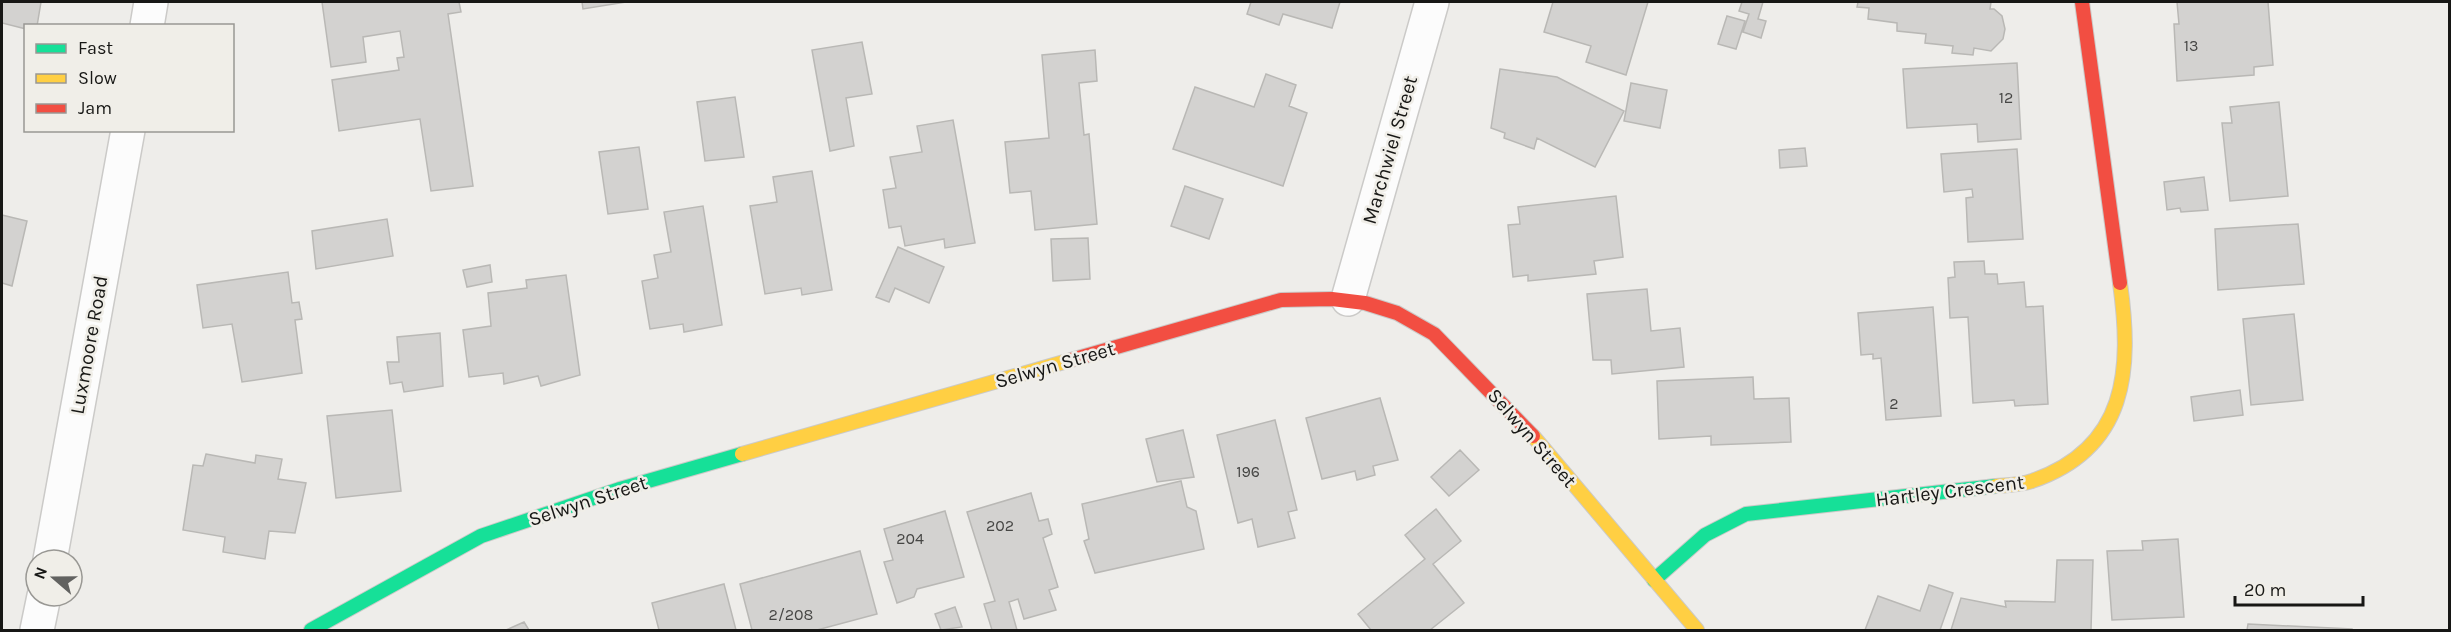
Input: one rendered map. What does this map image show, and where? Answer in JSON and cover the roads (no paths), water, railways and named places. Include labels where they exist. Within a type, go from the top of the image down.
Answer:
[{"type":"street","points":[[147,24],[151,2]]},
{"type":"street","name":"Marchwiel Street","points":[[1348,299],[1432,2]]},
{"type":"street","name":"Hartley Crescent","points":[[1654,580],[1705,535],[1746,514],[2031,482],[2068,464],[2094,442],[2116,409],[2128,362],[2127,331],[2082,2]]},
{"type":"street","name":"Luxmoore Road","points":[[52,548],[128,132]]},
{"type":"street","name":"Selwyn Street","points":[[311,630],[482,536],[620,489],[1281,300],[1319,297],[1348,299],[1395,313],[1437,335],[1511,411],[1697,630]]},
{"type":"street","points":[[38,630],[42,608]]}]
